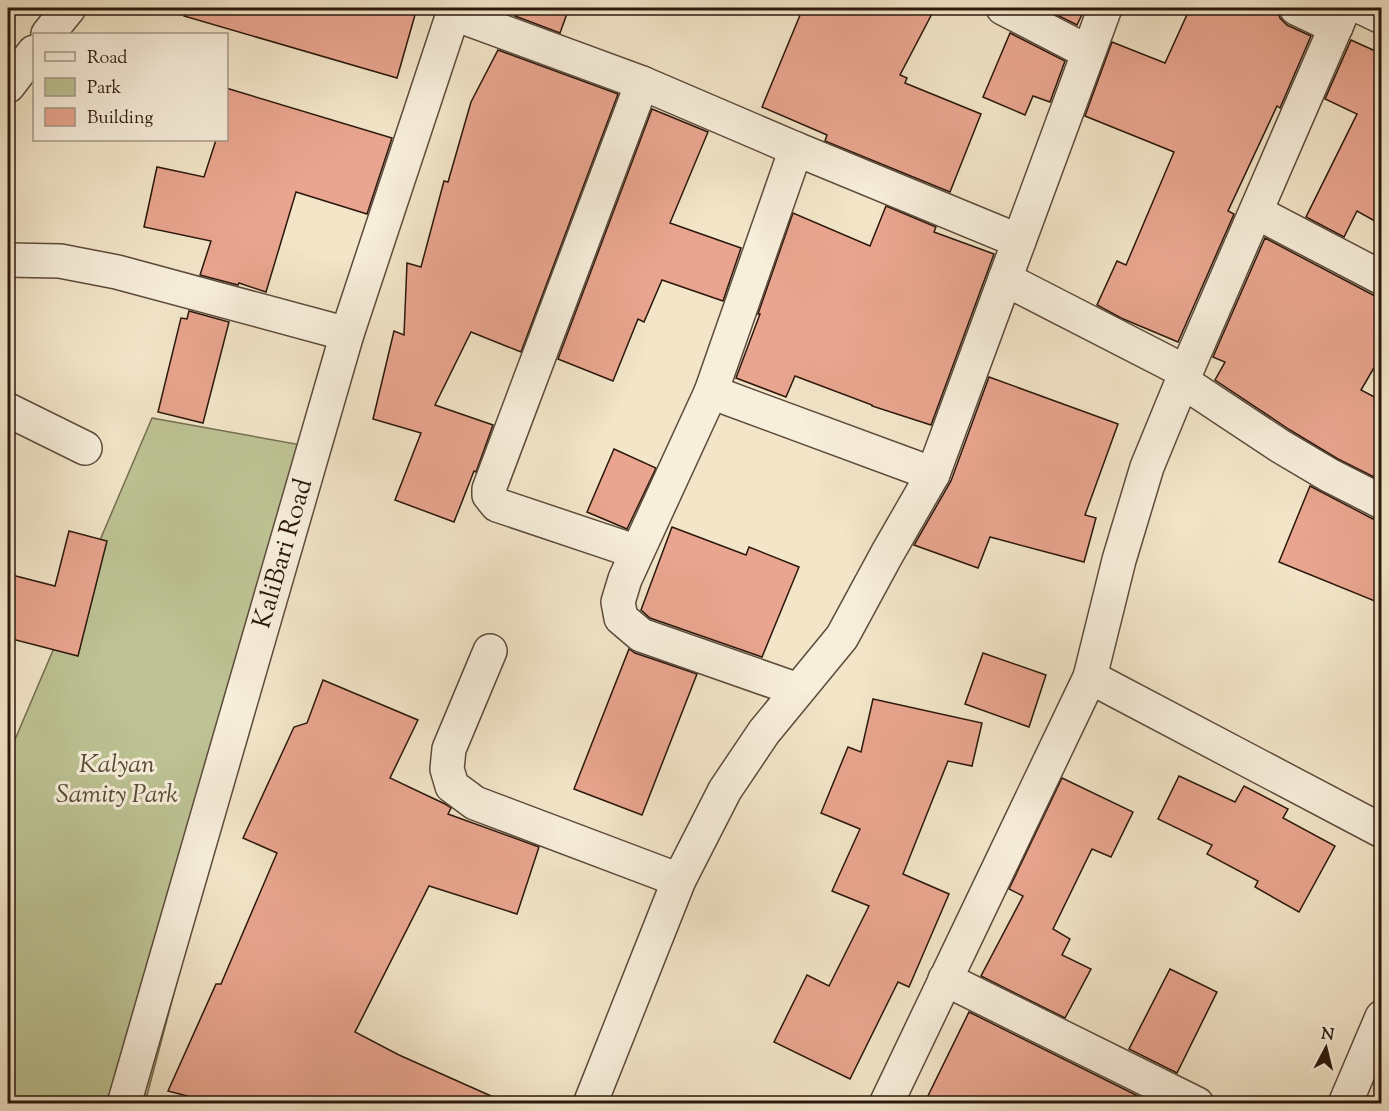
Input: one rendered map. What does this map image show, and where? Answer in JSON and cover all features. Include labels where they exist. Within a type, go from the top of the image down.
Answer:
[{"type":"street","points":[[49,33],[69,8]]},
{"type":"street","points":[[1003,8],[1088,52]]},
{"type":"street","points":[[590,1104],[679,880],[725,790],[764,732],[842,637],[933,474],[1105,8]]},
{"type":"street","points":[[886,1104],[1090,677],[1127,529],[1147,466],[1340,17],[1296,8]]},
{"type":"street","points":[[1363,8],[1382,17]]},
{"type":"street","points":[[453,10],[642,83],[1019,241]]},
{"type":"street","name":"KaliBari Road","points":[[124,1104],[347,334],[453,10]]},
{"type":"street","points":[[8,86],[33,53]]},
{"type":"street","points":[[637,552],[497,506],[489,495],[489,489],[642,83]]},
{"type":"street","points":[[796,149],[711,392],[625,579],[618,602],[621,618],[641,635],[798,690]]},
{"type":"street","points":[[1256,212],[1382,278]]},
{"type":"street","points":[[8,260],[60,261],[117,272],[347,334]]},
{"type":"street","points":[[1005,279],[1184,376],[1280,446],[1329,475],[1382,502]]},
{"type":"street","points":[[711,392],[933,474]]},
{"type":"street","points":[[8,410],[85,448]]},
{"type":"street","points":[[490,651],[448,749],[447,769],[452,786],[475,803],[679,880]]},
{"type":"street","points":[[1090,677],[1382,831]]},
{"type":"street","points":[[945,979],[1197,1104]]},
{"type":"street","points":[[1345,1104],[1382,1017]]},
{"type":"green space","name":"Kalyan Samity Park","points":[[152,418],[318,448],[145,1103],[8,1104],[8,756]]},
{"type":"building","points":[[186,8],[417,8],[397,78],[184,16]]},
{"type":"building","points":[[520,8],[569,8],[560,33],[515,16]]},
{"type":"building","points":[[803,8],[935,8],[900,75],[907,78],[905,83],[981,114],[950,192],[825,141],[827,135],[762,107]]},
{"type":"building","points":[[1043,8],[1085,8],[1077,25]]},
{"type":"building","points":[[1190,8],[1277,8],[1280,18],[1287,25],[1311,36],[1280,108],[1277,106],[1228,211],[1234,214],[1178,342],[1121,318],[1097,305],[1117,261],[1126,265],[1174,152],[1085,116],[1112,42],[1165,63]]},
{"type":"building","points":[[1010,33],[1065,61],[1050,102],[1033,96],[1025,115],[983,97]]},
{"type":"building","points":[[1351,40],[1382,54],[1382,225],[1357,211],[1344,237],[1306,217],[1357,114],[1325,99]]},
{"type":"building","points":[[498,50],[618,94],[521,352],[471,332],[435,405],[493,425],[454,522],[395,500],[421,433],[373,419],[394,331],[404,335],[407,263],[421,267],[444,181],[448,182],[471,102]]},
{"type":"building","points":[[228,89],[392,138],[367,214],[296,192],[266,292],[239,283],[238,285],[200,275],[211,241],[144,227],[157,167],[204,177],[216,141],[228,141]]},
{"type":"building","points":[[652,109],[708,132],[670,223],[741,248],[723,301],[662,280],[644,322],[638,319],[613,381],[558,359]]},
{"type":"building","points":[[886,206],[936,227],[934,232],[994,254],[931,425],[872,406],[795,376],[786,397],[736,378],[793,213],[870,246]]},
{"type":"building","points":[[1265,238],[1373,295],[1382,297],[1382,354],[1361,390],[1382,401],[1382,481],[1338,459],[1290,430],[1215,380],[1225,362],[1213,357]]},
{"type":"building","points":[[189,311],[229,322],[203,423],[158,412],[181,318],[187,319]]},
{"type":"building","points":[[989,377],[1118,424],[1085,515],[1096,518],[1084,562],[990,537],[978,568],[914,545],[951,481]]},
{"type":"building","points":[[614,449],[656,468],[627,529],[587,512]]},
{"type":"building","points":[[1310,486],[1373,519],[1382,520],[1382,604],[1279,562]]},
{"type":"building","points":[[672,527],[746,555],[749,547],[799,567],[762,657],[650,618],[641,610]]},
{"type":"building","points":[[69,531],[107,541],[78,656],[8,638],[8,574],[55,586]]},
{"type":"building","points":[[629,649],[697,674],[642,815],[574,789]]},
{"type":"building","points":[[983,653],[1046,675],[1029,727],[965,704]]},
{"type":"building","points":[[323,680],[418,720],[390,778],[445,804],[451,808],[448,814],[539,847],[517,914],[429,886],[355,1032],[399,1055],[509,1104],[218,1104],[168,1091],[216,984],[221,984],[277,853],[243,838],[294,727],[307,723]]},
{"type":"building","points":[[873,699],[982,723],[972,766],[948,761],[903,874],[949,894],[909,987],[898,982],[850,1079],[774,1042],[807,975],[829,986],[869,906],[832,891],[860,829],[821,813],[848,747],[861,752]]},
{"type":"building","points":[[1179,776],[1235,802],[1244,786],[1288,809],[1283,818],[1335,846],[1299,912],[1255,887],[1258,881],[1207,854],[1212,845],[1158,819]]},
{"type":"building","points":[[1062,778],[1133,812],[1111,857],[1092,849],[1053,929],[1070,939],[1062,955],[1091,969],[1065,1018],[981,976],[1023,896],[1009,889]]},
{"type":"building","points":[[1170,969],[1217,992],[1177,1073],[1129,1049]]},
{"type":"building","points":[[969,1012],[1154,1104],[924,1104]]}]
